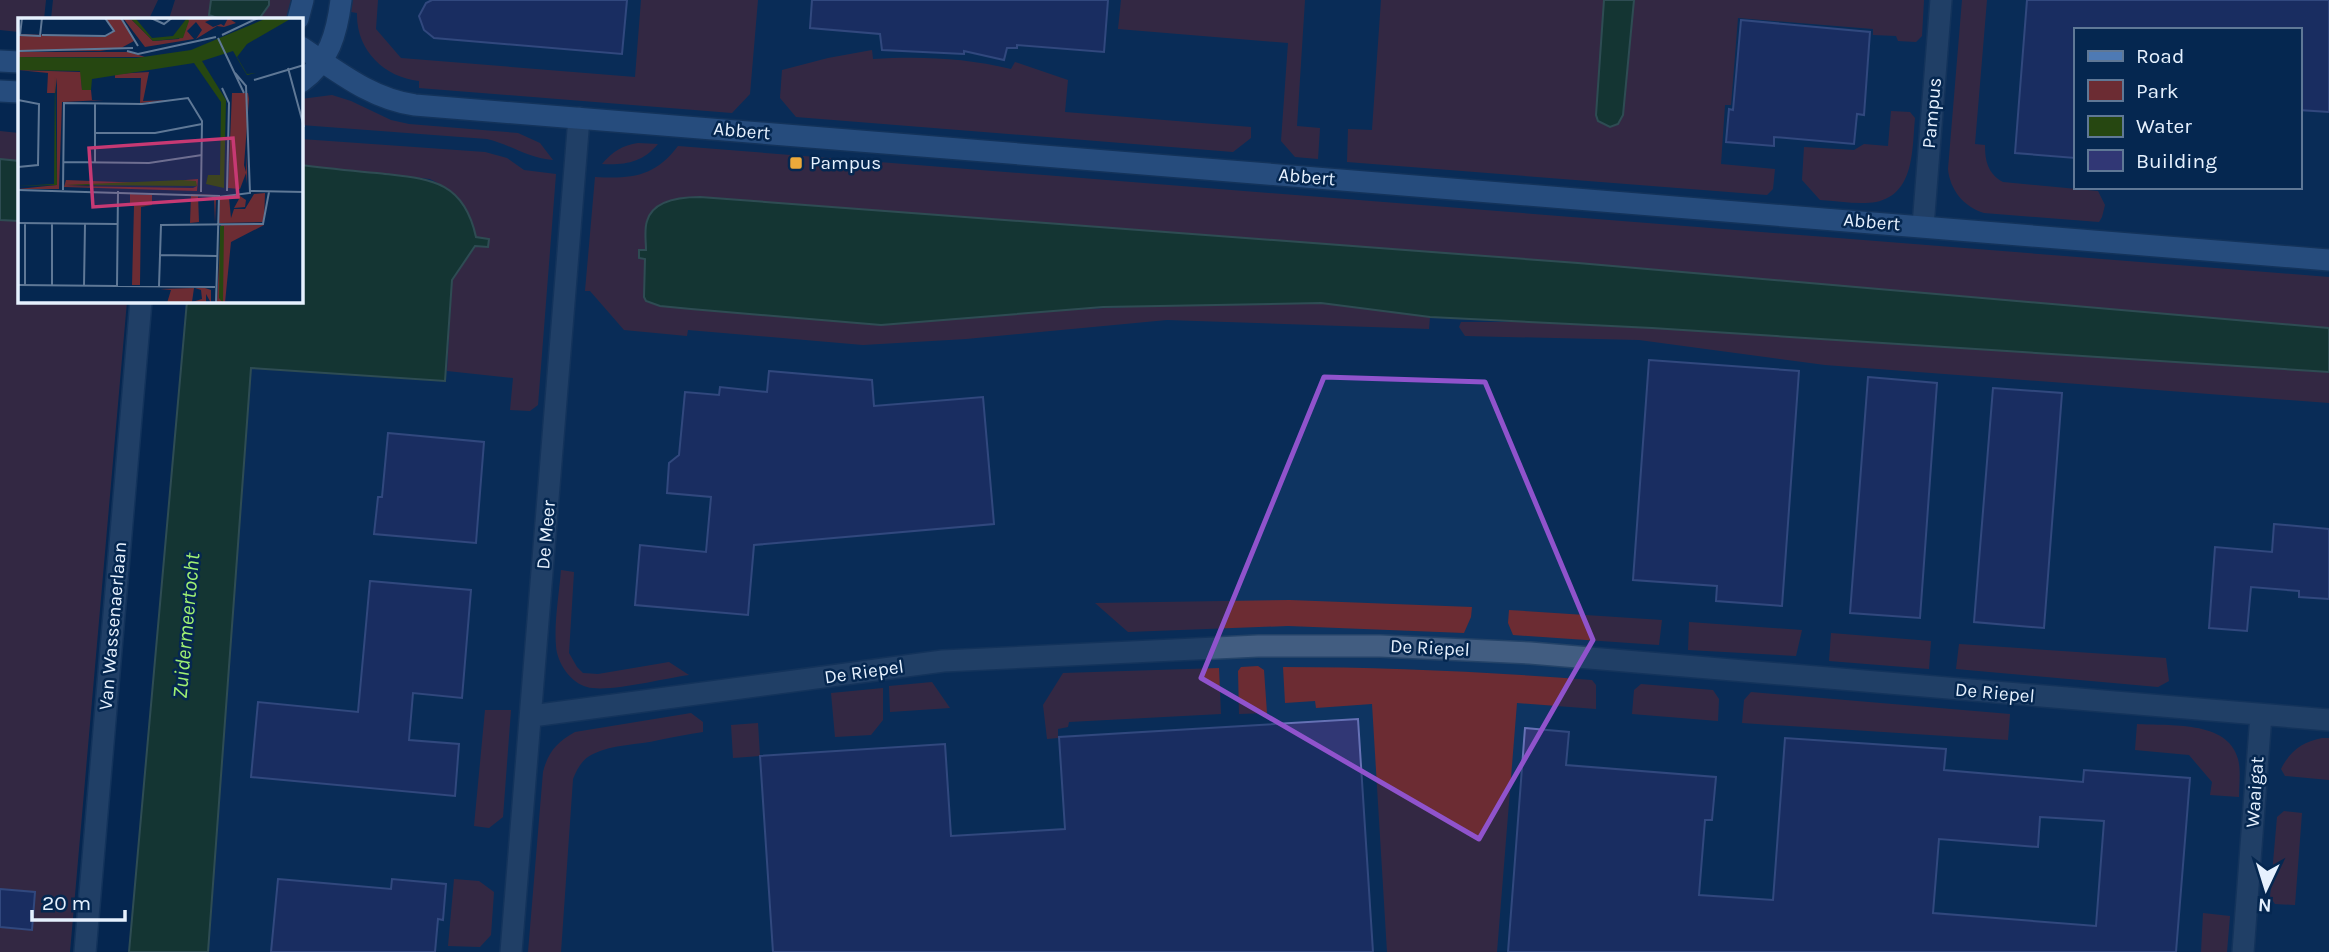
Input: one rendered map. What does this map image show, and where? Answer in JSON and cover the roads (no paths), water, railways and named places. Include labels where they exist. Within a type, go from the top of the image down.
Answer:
[{"type":"street","points":[[298,18],[303,0]]},
{"type":"street","points":[[303,80],[323,61],[334,34],[341,0]]},
{"type":"street","name":"Pampus","points":[[1923,226],[1941,0]]},
{"type":"street","name":"Abbert","points":[[303,48],[374,95],[394,102],[2329,260]]},
{"type":"street","points":[[0,61],[18,62]]},
{"type":"street","points":[[0,91],[18,92]]},
{"type":"street","name":"De Meer","points":[[511,952],[579,118]]},
{"type":"street","name":"Van Wassenaerlaan","points":[[85,952],[141,303]]},
{"type":"street","name":"De Riepel","points":[[532,716],[943,661],[1258,646],[1380,646],[1530,653],[2329,720]]},
{"type":"street","name":"Waaigat","points":[[2243,952],[2261,715]]},
{"type":"water","points":[[211,0],[269,0],[269,5],[260,18],[217,18],[209,15]]},
{"type":"water","points":[[1604,0],[1634,0],[1623,115],[1618,124],[1610,127],[1598,121],[1596,115]]},
{"type":"water","points":[[0,159],[18,161],[18,221],[0,220]]},
{"type":"water","name":"Zuidermeertocht","points":[[303,165],[412,177],[440,185],[452,192],[462,203],[476,237],[489,239],[488,247],[475,246],[452,280],[445,381],[251,368],[208,952],[129,952],[187,303],[303,303]]},
{"type":"water","points":[[700,197],[1578,263],[2329,328],[2329,372],[1652,328],[1430,317],[1321,303],[1103,307],[881,325],[660,306],[646,301],[645,259],[639,258],[639,250],[646,250],[646,228],[650,214],[655,208],[669,201]]},
{"type":"place","name":"Pampus","points":[[796,163]]}]
